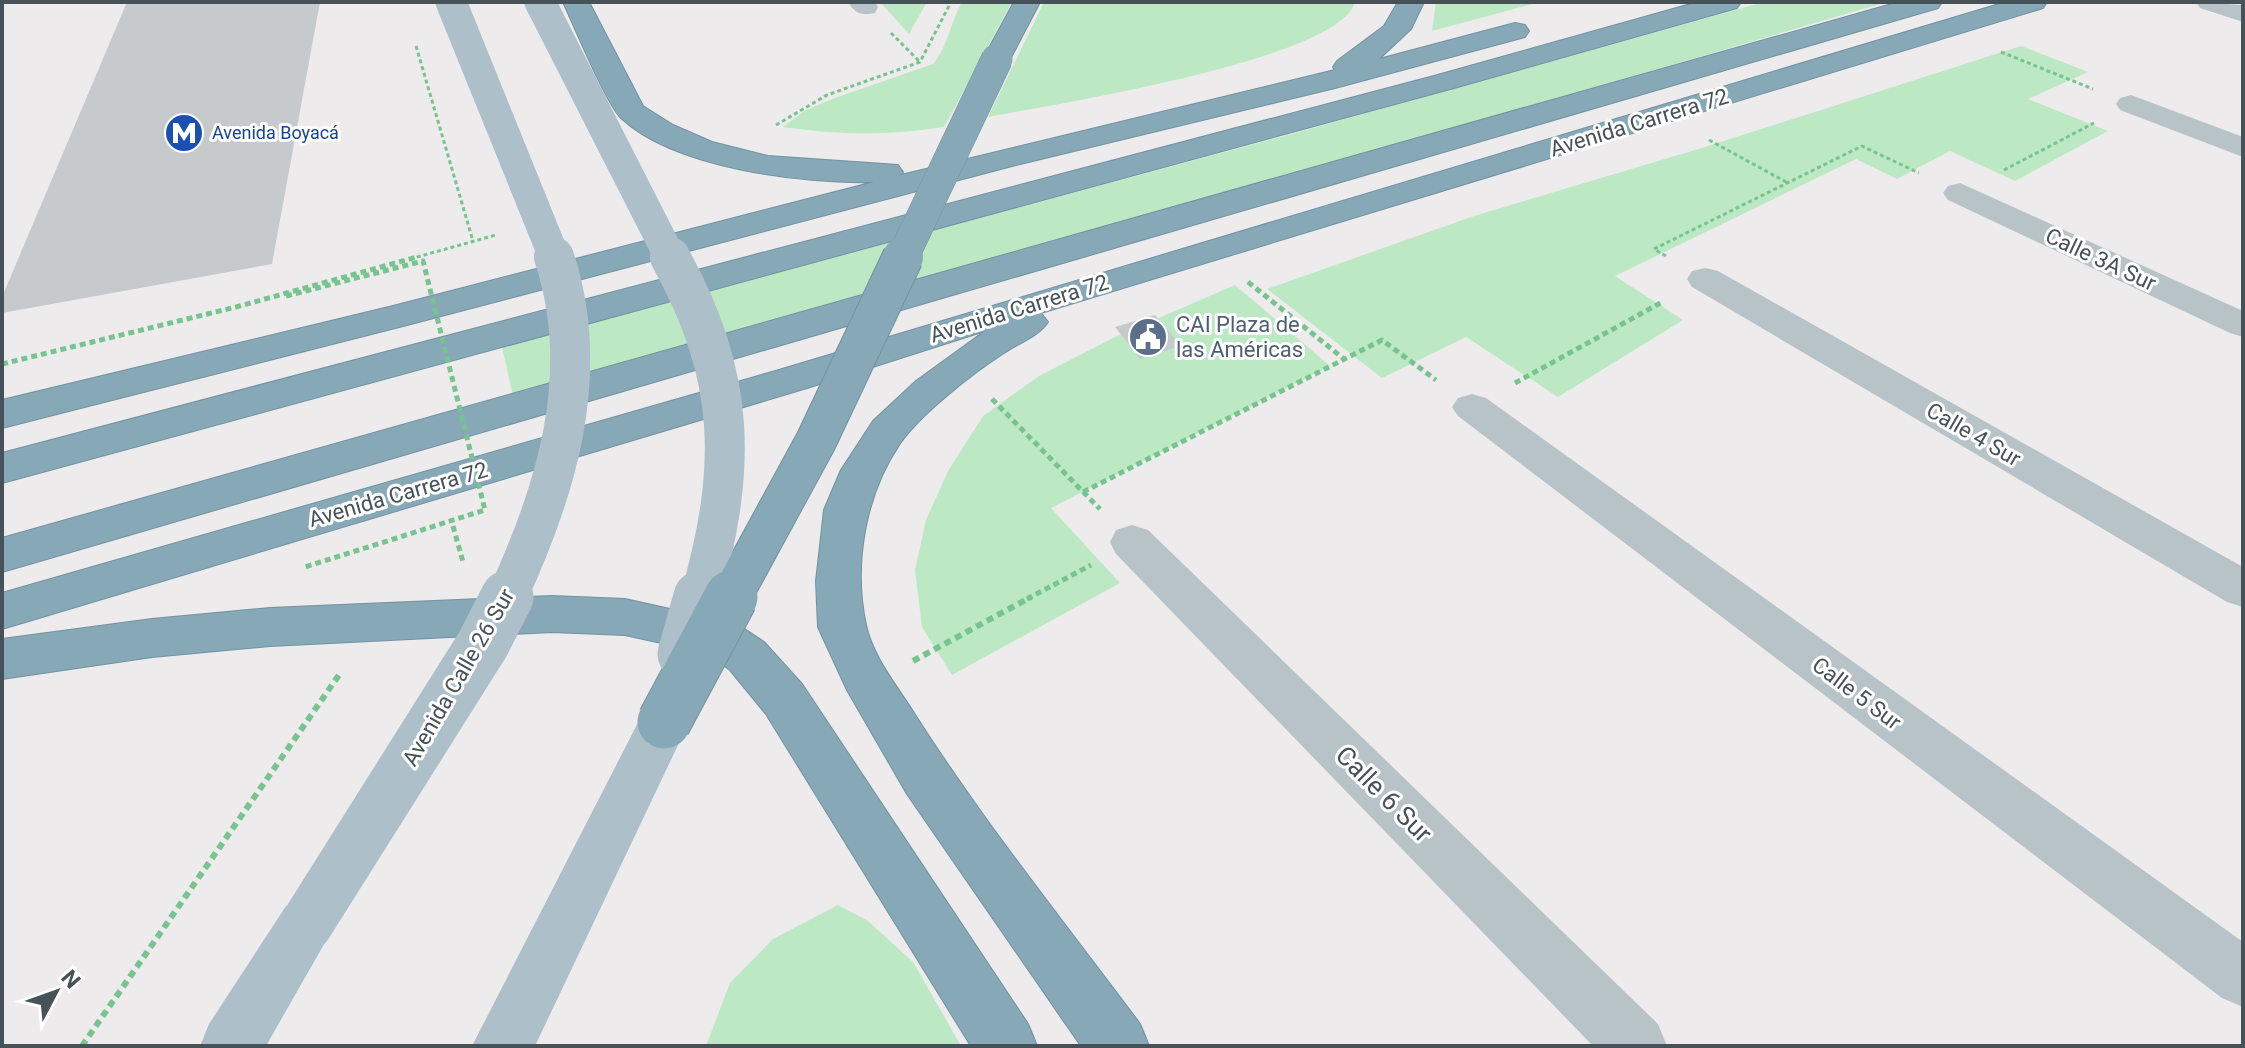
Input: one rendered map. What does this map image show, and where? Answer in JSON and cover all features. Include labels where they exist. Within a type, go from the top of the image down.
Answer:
[{"type":"highway","points":[[576,2],[631,111],[662,132],[701,149],[768,166],[854,173],[914,171],[1009,157]]},
{"type":"highway","points":[[664,722],[816,441],[1027,2]]},
{"type":"highway","points":[[1325,82],[1393,33],[1409,11],[1411,2]]},
{"type":"highway","points":[[2,468],[1444,82],[1728,2]]},
{"type":"highway","name":"Avenida Carrera 72","points":[[2,555],[1937,16],[2034,2]]},
{"type":"highway","name":"Avenida Carrera 72","points":[[2,611],[793,379],[1096,284],[1662,115],[1937,16]]},
{"type":"highway","points":[[2,414],[394,317],[1009,157],[1325,82],[1544,23]]},
{"type":"highway","points":[[1096,284],[989,345],[930,390],[887,431],[862,470],[846,510],[839,581],[842,627],[864,676],[926,778],[1118,1046]]},
{"type":"highway","points":[[2,659],[152,638],[270,627],[552,614],[625,617],[680,626],[720,637],[747,656],[784,699],[1006,1046]]},
{"type":"main road","name":"Avenida Calle 26 Sur","points":[[231,1046],[483,644],[509,596],[536,528],[566,427],[570,329],[565,296],[536,207],[451,2]]},
{"type":"main road","points":[[503,1046],[565,927],[664,722],[716,547],[722,495],[724,437],[720,378],[699,309],[653,226],[540,2]]},
{"type":"street","points":[[2209,2],[2243,14]]},
{"type":"street","points":[[2131,104],[2243,148]]},
{"type":"street","name":"Calle 3A Sur","points":[[1960,193],[2243,325]]},
{"type":"street","name":"Calle 4 Sur","points":[[1705,279],[2243,589]]},
{"type":"street","name":"Calle 5 Sur","points":[[1472,407],[2243,978]]},
{"type":"street","name":"Calle 6 Sur","points":[[1132,542],[1636,1046]]},
{"type":"path","points":[[1937,16],[2131,104]]},
{"type":"path","points":[[412,32],[473,241]]},
{"type":"path","points":[[1705,279],[1654,249],[1862,146],[1960,193],[2131,104]]},
{"type":"path","points":[[1662,115],[1789,183]]},
{"type":"path","points":[[1209,250],[1344,359]]},
{"type":"path","points":[[286,296],[423,261],[485,510],[305,567]]},
{"type":"path","points":[[1083,492],[1382,340],[1472,407],[1705,279]]},
{"type":"path","points":[[910,663],[1132,542],[960,367]]},
{"type":"path","points":[[450,513],[479,617]]},
{"type":"path","points":[[82,1046],[348,661]]},
{"type":"green space","points":[[880,2],[927,2],[909,34]]},
{"type":"green space","points":[[962,2],[1012,2],[944,127],[864,133],[783,127],[806,110],[933,64],[942,51]]},
{"type":"green space","points":[[1044,2],[1355,2],[1337,23],[1300,43],[1248,61],[1127,91],[988,117]]},
{"type":"green space","points":[[1436,2],[1540,2],[1432,31]]},
{"type":"green space","points":[[1764,2],[1887,2],[1350,159],[513,396],[502,347],[1295,133]]},
{"type":"green space","points":[[2021,46],[2088,72],[2028,99],[2108,131],[2015,181],[1950,151],[1897,179],[1856,159],[1615,276],[1683,320],[1558,397],[1466,337],[1382,378],[1267,289],[1474,216],[1705,147]]},
{"type":"green space","points":[[1235,285],[1330,366],[1051,508],[1120,583],[952,675],[922,627],[915,570],[926,520],[948,471],[983,416],[1039,376],[1115,337]]},
{"type":"green space","points":[[838,905],[868,921],[913,962],[961,1046],[706,1046],[730,983],[773,939]]},
{"type":"building","name":"Avenida Boyacá","points":[[127,2],[320,2],[272,264],[2,313],[2,297]]},
{"type":"building","name":"CAI Plaza de las Américas","points":[[1155,315],[1181,346],[1140,359],[1115,327]]},
{"type":"place","name":"Avenida Boyacá","points":[[184,133]]},
{"type":"place","name":"CAI Plaza de las Américas","points":[[1148,337]]}]
